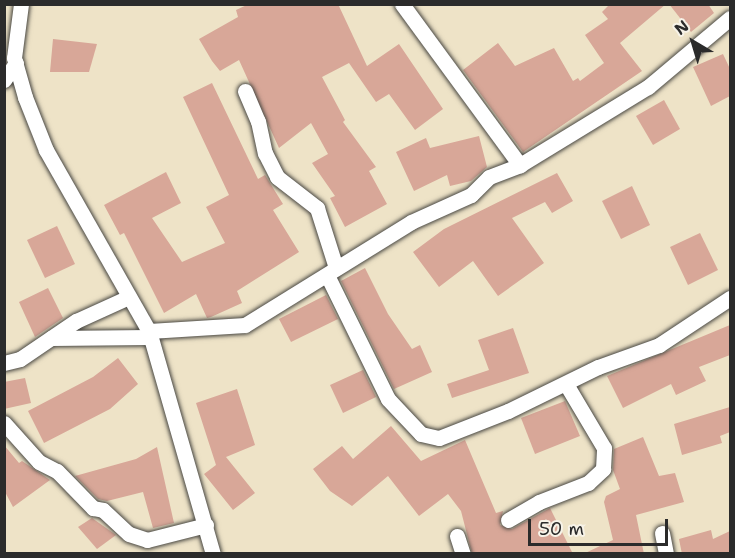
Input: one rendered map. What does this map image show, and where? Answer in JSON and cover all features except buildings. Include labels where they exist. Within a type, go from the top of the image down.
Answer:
[{"type":"street","points":[[21,4],[16,63],[46,150],[149,334],[213,554]]},
{"type":"street","points":[[402,4],[520,165]]},
{"type":"street","points":[[48,338],[149,334],[245,325],[411,222],[471,195],[489,177],[520,165],[648,87],[730,18]]},
{"type":"street","points":[[4,80],[16,63]]},
{"type":"street","points":[[245,91],[258,121],[265,153],[277,177],[316,208],[332,271],[388,399],[421,434],[439,438],[460,431],[598,368],[659,345],[730,298]]},
{"type":"street","points":[[4,363],[20,359],[48,338],[129,297]]},
{"type":"street","points":[[508,520],[539,502],[588,483],[603,469],[604,448],[566,384]]},
{"type":"street","points":[[4,423],[39,462],[57,471],[93,508],[103,510],[129,534],[147,540],[206,525]]},
{"type":"street","points":[[662,533],[666,554]]},
{"type":"street","points":[[457,536],[463,554]]}]
